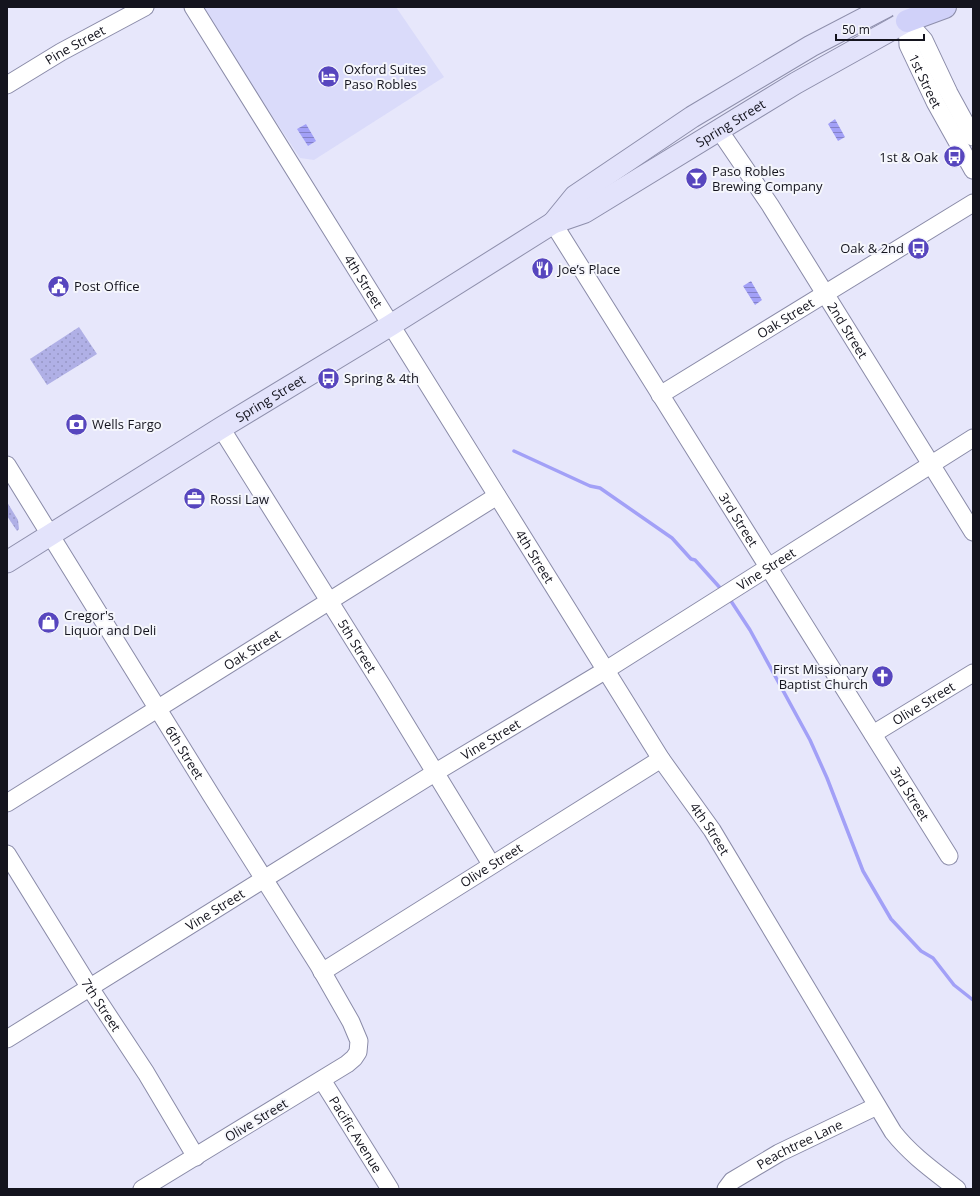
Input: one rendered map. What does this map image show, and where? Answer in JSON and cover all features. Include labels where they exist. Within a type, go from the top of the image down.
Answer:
[{"type":"highway","points":[[904,14],[945,7]]},
{"type":"main road","name":"Spring Street","points":[[553,223],[575,196],[692,117],[811,46],[886,7]]},
{"type":"main road","name":"Spring Street","points":[[7,562],[221,428],[391,325],[553,223],[585,212],[796,83],[904,14]]},
{"type":"street","name":"Pine Street","points":[[7,84],[61,52],[145,7]]},
{"type":"street","name":"4th Street","points":[[193,7],[661,759],[712,830],[893,1132],[902,1145],[915,1157],[956,1189]]},
{"type":"street","name":"1st Street","points":[[904,14],[924,40],[949,93],[973,137]]},
{"type":"street","name":"1st Street","points":[[904,14],[908,45],[935,102],[973,170]]},
{"type":"street","name":"2nd Street","points":[[720,130],[770,205],[973,532]]},
{"type":"street","name":"Oak Street","points":[[660,395],[973,203]]},
{"type":"street","name":"3rd Street","points":[[553,223],[949,856]]},
{"type":"street","name":"5th Street","points":[[221,428],[436,772],[491,864]]},
{"type":"street","name":"Vine Street","points":[[7,1039],[263,878],[606,670],[973,438]]},
{"type":"street","name":"6th Street","points":[[7,465],[322,972],[351,1022],[359,1041]]},
{"type":"street","name":"Oak Street","points":[[7,803],[497,496]]},
{"type":"street","name":"Olive Street","points":[[873,734],[973,673]]},
{"type":"street","name":"Olive Street","points":[[322,972],[414,915],[491,864],[661,759]]},
{"type":"street","name":"7th Street","points":[[7,854],[90,988],[146,1073],[196,1156]]},
{"type":"street","name":"Olive Street","points":[[142,1189],[347,1064],[358,1052],[359,1041]]},
{"type":"street","name":"Pacific Avenue","points":[[322,1080],[390,1189]]},
{"type":"street","name":"Peachtree Lane","points":[[726,1189],[732,1181],[778,1153],[877,1106]]},
{"type":"shaded area","points":[[200,7],[396,7],[444,77],[314,160],[300,158]]},
{"type":"shaded area","points":[[835,119],[845,137],[838,141],[828,124]]},
{"type":"shaded area","points":[[306,124],[316,141],[308,146],[297,129]]},
{"type":"shaded area","points":[[751,281],[762,300],[755,305],[743,286]]},
{"type":"shaded area","points":[[79,327],[97,354],[47,385],[30,359]]},
{"type":"shaded area","points":[[7,502],[18,520],[19,529],[17,531],[7,516]]},
{"type":"waterway","points":[[514,451],[590,486],[600,488],[672,538],[691,559],[695,560],[722,590]]},
{"type":"waterway","points":[[729,598],[750,630],[810,740],[827,778],[863,871],[891,919],[921,951],[933,958],[954,985],[973,1000]]},
{"type":"place","name":"Oxford Suites Paso Robles","points":[[329,76]]},
{"type":"place","name":"1st & Oak","points":[[954,157]]},
{"type":"place","name":"Paso Robles Brewing Company","points":[[696,178]]},
{"type":"place","name":"Oak & 2nd","points":[[919,248]]},
{"type":"place","name":"Joe’s Place","points":[[543,269]]},
{"type":"place","name":"Post Office","points":[[58,286]]},
{"type":"place","name":"Spring & 4th","points":[[328,378]]},
{"type":"place","name":"Wells Fargo","points":[[77,424]]},
{"type":"place","name":"Rossi Law","points":[[195,499]]},
{"type":"place","name":"Cregor's Liquor and Deli","points":[[48,622]]},
{"type":"place","name":"First Missionary Baptist Church","points":[[883,676]]}]
